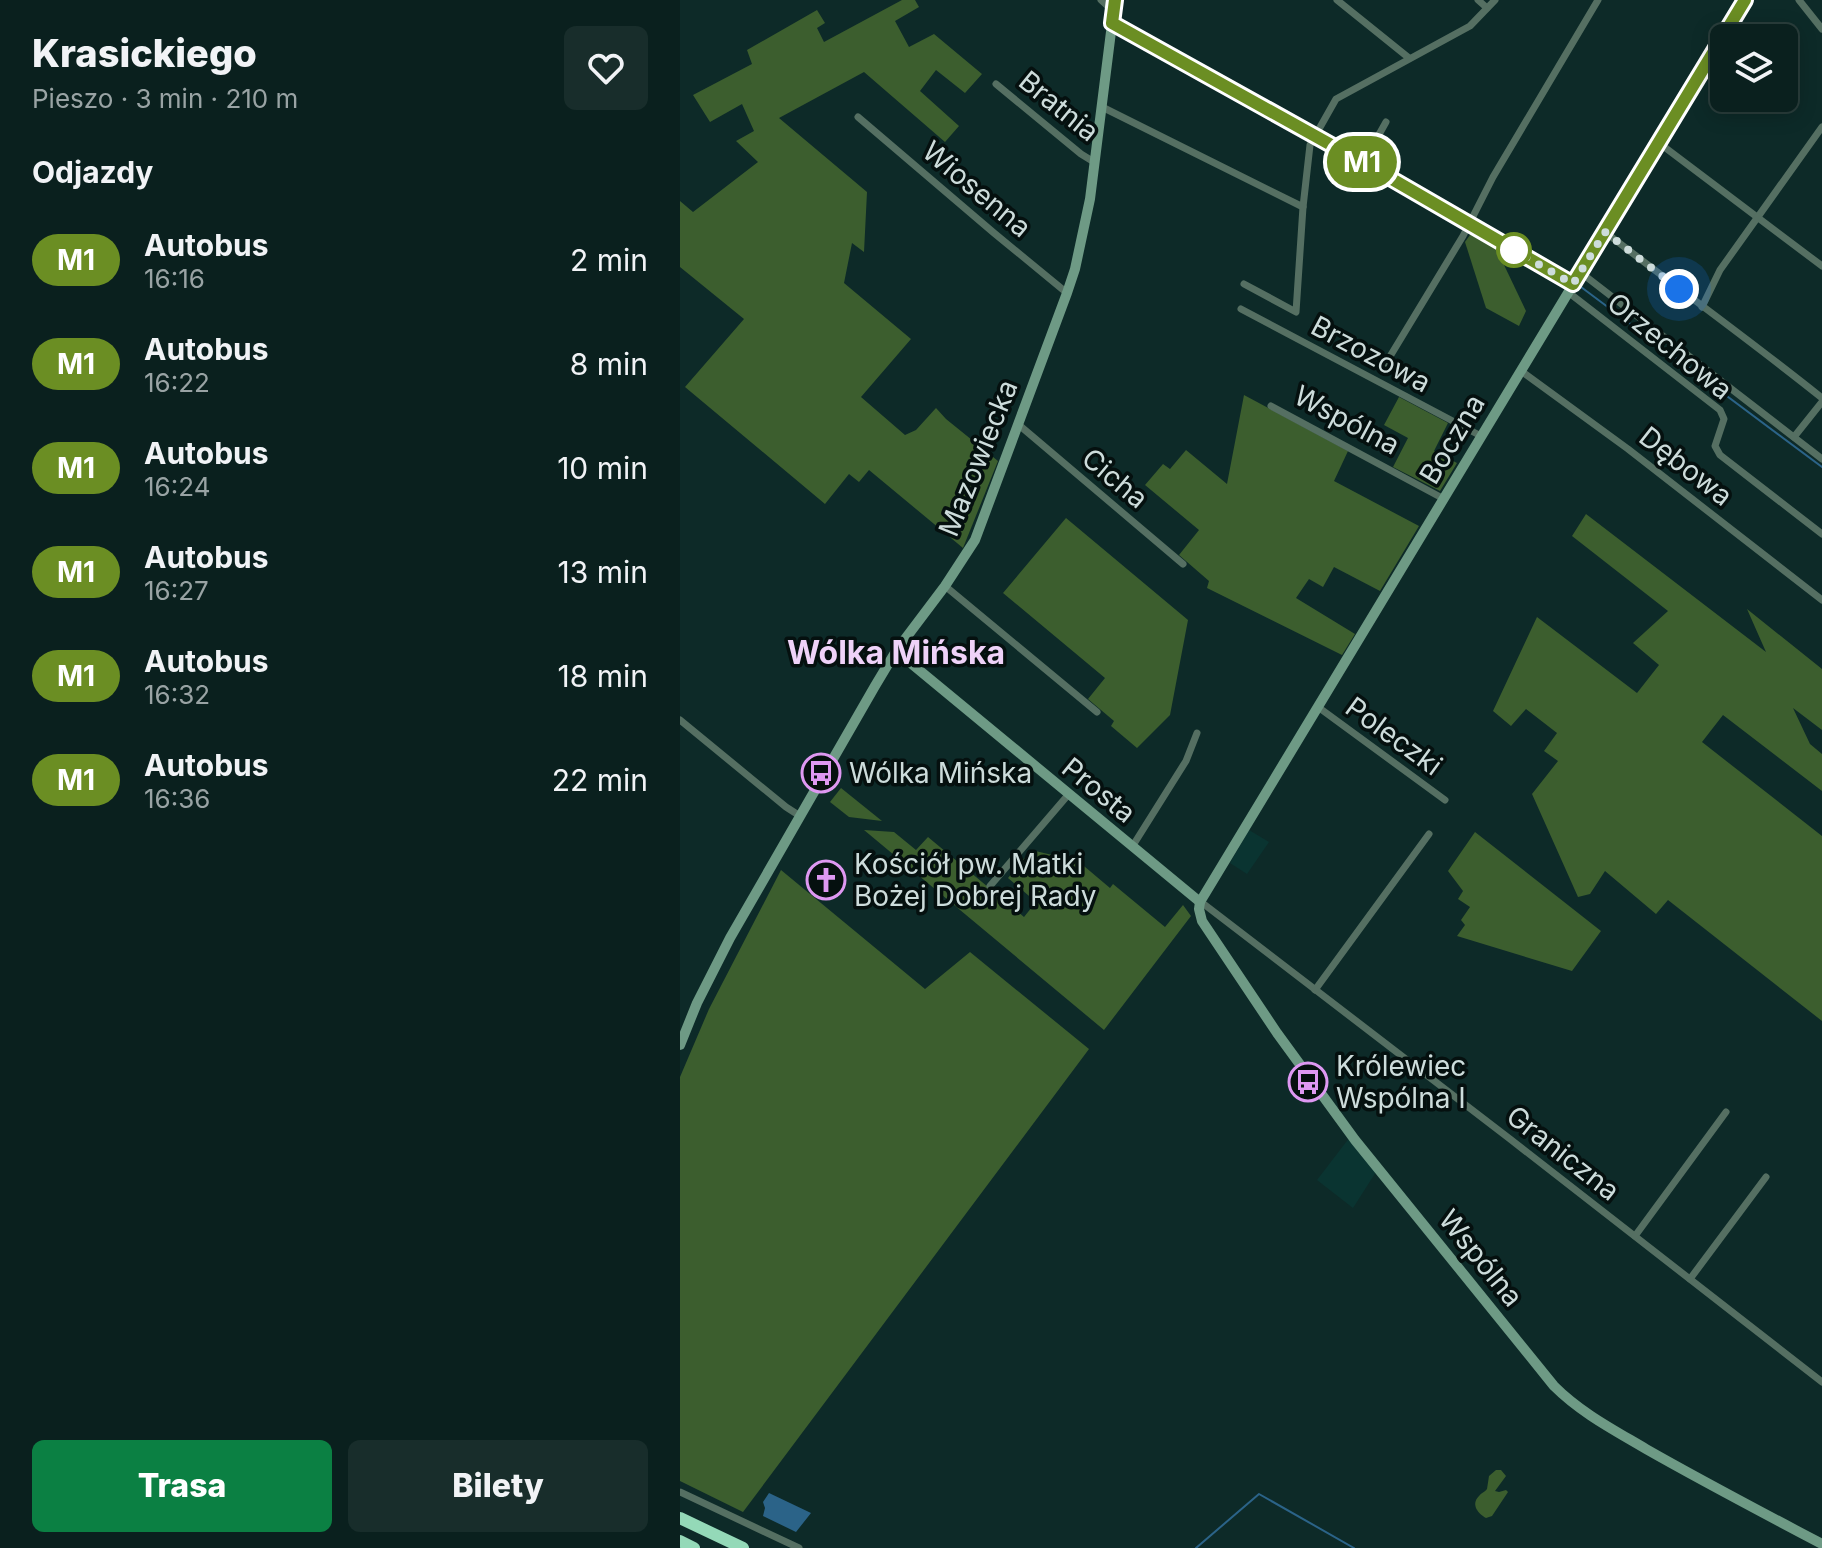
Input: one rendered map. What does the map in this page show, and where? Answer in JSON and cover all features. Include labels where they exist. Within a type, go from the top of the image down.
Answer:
[{"type":"highway","points":[[680,1518],[743,1548]]},
{"type":"highway","points":[[680,1541],[694,1548]]},
{"type":"street","points":[[1101,0],[1114,6]]},
{"type":"street","points":[[1337,0],[1409,58]]},
{"type":"street","points":[[1478,0],[1487,8]]},
{"type":"street","points":[[1244,284],[1296,312],[1310,145],[1336,99],[1470,26],[1495,0]]},
{"type":"street","points":[[1386,363],[1598,0]]},
{"type":"street","name":"Boczna","points":[[1200,902],[1745,0]]},
{"type":"street","points":[[1799,0],[1822,29]]},
{"type":"street","name":"Mazowiecka","points":[[680,1045],[713,971],[896,651],[975,540],[1075,269],[1090,199],[1114,6]]},
{"type":"street","points":[[1112,23],[1469,224],[1570,288]]},
{"type":"street","name":"Bratnia","points":[[996,84],[1094,162]]},
{"type":"street","points":[[1102,107],[1303,207]]},
{"type":"street","name":"Wiosenna","points":[[858,117],[1067,293]]},
{"type":"street","points":[[1363,163],[1386,122]]},
{"type":"street","points":[[1702,307],[1720,270],[1822,127]]},
{"type":"street","points":[[1659,143],[1822,266]]},
{"type":"street","points":[[1605,232],[1822,400],[1794,437]]},
{"type":"street","points":[[1580,272],[1822,459]]},
{"type":"street","name":"Orzechowa","points":[[1570,288],[1720,410],[1724,419],[1715,446],[1720,455],[1822,534]]},
{"type":"street","name":"Brzozowa","points":[[1241,309],[1481,436]]},
{"type":"street","name":"Dębowa","points":[[1521,371],[1628,449],[1822,600]]},
{"type":"street","name":"Wspólna","points":[[1271,406],[1444,499]]},
{"type":"street","name":"Cicha","points":[[1019,425],[1183,564]]},
{"type":"street","points":[[945,586],[1097,712]]},
{"type":"street","name":"Prosta","points":[[896,651],[1200,902]]},
{"type":"street","name":"Poleczki","points":[[1318,707],[1445,800]]},
{"type":"street","points":[[680,720],[800,816]]},
{"type":"street","points":[[1132,847],[1186,761],[1197,733]]},
{"type":"street","points":[[990,886],[1068,795]]},
{"type":"street","points":[[1315,990],[1429,834]]},
{"type":"street","name":"Wspólna","points":[[1200,902],[1202,921],[1346,1128],[1554,1386],[1594,1418],[1822,1544]]},
{"type":"street","name":"Graniczna","points":[[1200,902],[1822,1382]]},
{"type":"street","points":[[1635,1236],[1726,1112]]},
{"type":"street","points":[[1690,1279],[1766,1177]]},
{"type":"street","points":[[680,1492],[799,1548]]},
{"type":"shaded area","points":[[1249,830],[1269,842],[1247,874],[1230,863]]},
{"type":"shaded area","points":[[1350,1137],[1376,1172],[1353,1208],[1317,1180]]},
{"type":"green space","points":[[902,0],[915,0],[919,7],[895,21],[909,47],[934,34],[982,74],[965,93],[936,70],[920,91],[959,126],[945,142],[864,72],[779,118],[867,192],[864,252],[852,243],[844,283],[911,339],[861,397],[905,435],[916,430],[936,408],[998,461],[963,548],[869,470],[859,482],[849,474],[825,504],[685,387],[744,319],[680,267],[680,201],[693,212],[758,162],[736,141],[754,131],[742,104],[710,122],[693,95],[752,64],[747,50],[817,10],[825,23],[817,28],[824,42]]},
{"type":"green space","points":[[1474,233],[1495,246],[1526,311],[1519,326],[1486,308],[1465,242]]},
{"type":"green space","points":[[1244,395],[1348,451],[1334,481],[1419,526],[1380,591],[1334,567],[1323,587],[1309,579],[1296,598],[1355,634],[1342,655],[1207,588],[1209,581],[1179,555],[1199,530],[1145,485],[1163,464],[1170,469],[1186,450],[1227,484]]},
{"type":"green space","points":[[1399,397],[1448,423],[1434,451],[1457,463],[1440,491],[1393,467],[1408,438],[1384,425]]},
{"type":"green space","points":[[1586,514],[1766,652],[1747,609],[1822,669],[1822,730],[1793,708],[1810,744],[1822,754],[1822,791],[1723,715],[1702,742],[1822,836],[1822,1021],[1668,900],[1656,914],[1605,871],[1590,894],[1578,897],[1532,794],[1558,761],[1544,751],[1557,733],[1526,709],[1511,726],[1493,711],[1537,617],[1637,693],[1659,665],[1633,643],[1668,611],[1572,536]]},
{"type":"green space","points":[[1066,518],[1188,620],[1170,715],[1137,748],[1111,726],[1114,721],[1088,699],[1105,678],[1003,593]]},
{"type":"green space","points":[[841,788],[882,821],[849,817],[830,802]]},
{"type":"green space","points":[[864,830],[894,832],[916,850],[928,837],[1024,917],[1036,902],[1008,878],[1031,850],[1078,861],[1110,888],[1113,884],[1165,927],[1183,905],[1191,916],[1104,1030]]},
{"type":"green space","points":[[1475,832],[1601,931],[1572,971],[1457,936],[1465,925],[1461,920],[1470,907],[1458,899],[1463,891],[1448,871]]},
{"type":"green space","points":[[781,870],[925,989],[970,952],[1089,1049],[743,1512],[680,1481],[680,1077],[709,1009]]},
{"type":"green space","points":[[1501,1470],[1506,1476],[1495,1491],[1508,1492],[1492,1516],[1486,1518],[1478,1512],[1475,1503],[1487,1489],[1489,1476]]},
{"type":"water","points":[[769,1493],[811,1513],[796,1532],[763,1516],[763,1502]]},
{"type":"waterway","points":[[1581,287],[1822,467]]},
{"type":"waterway","points":[[1196,1548],[1259,1494],[1354,1548]]},
{"type":"bus line","name":"M1","points":[[1115,0],[1112,23],[1573,284],[1745,0]]},
{"type":"place","name":"Wólka Mińska","points":[[821,773]]},
{"type":"place","name":"Kościół pw. Matki Bożej Dobrej Rady","points":[[826,880]]},
{"type":"place","name":"Królewiec Wspólna I","points":[[1308,1082]]},
{"type":"district","name":"Wólka Mińska","points":[[896,652]]},
{"type":"route","points":[[1514,250],[1573,284],[1605,232],[1679,289]]}]
